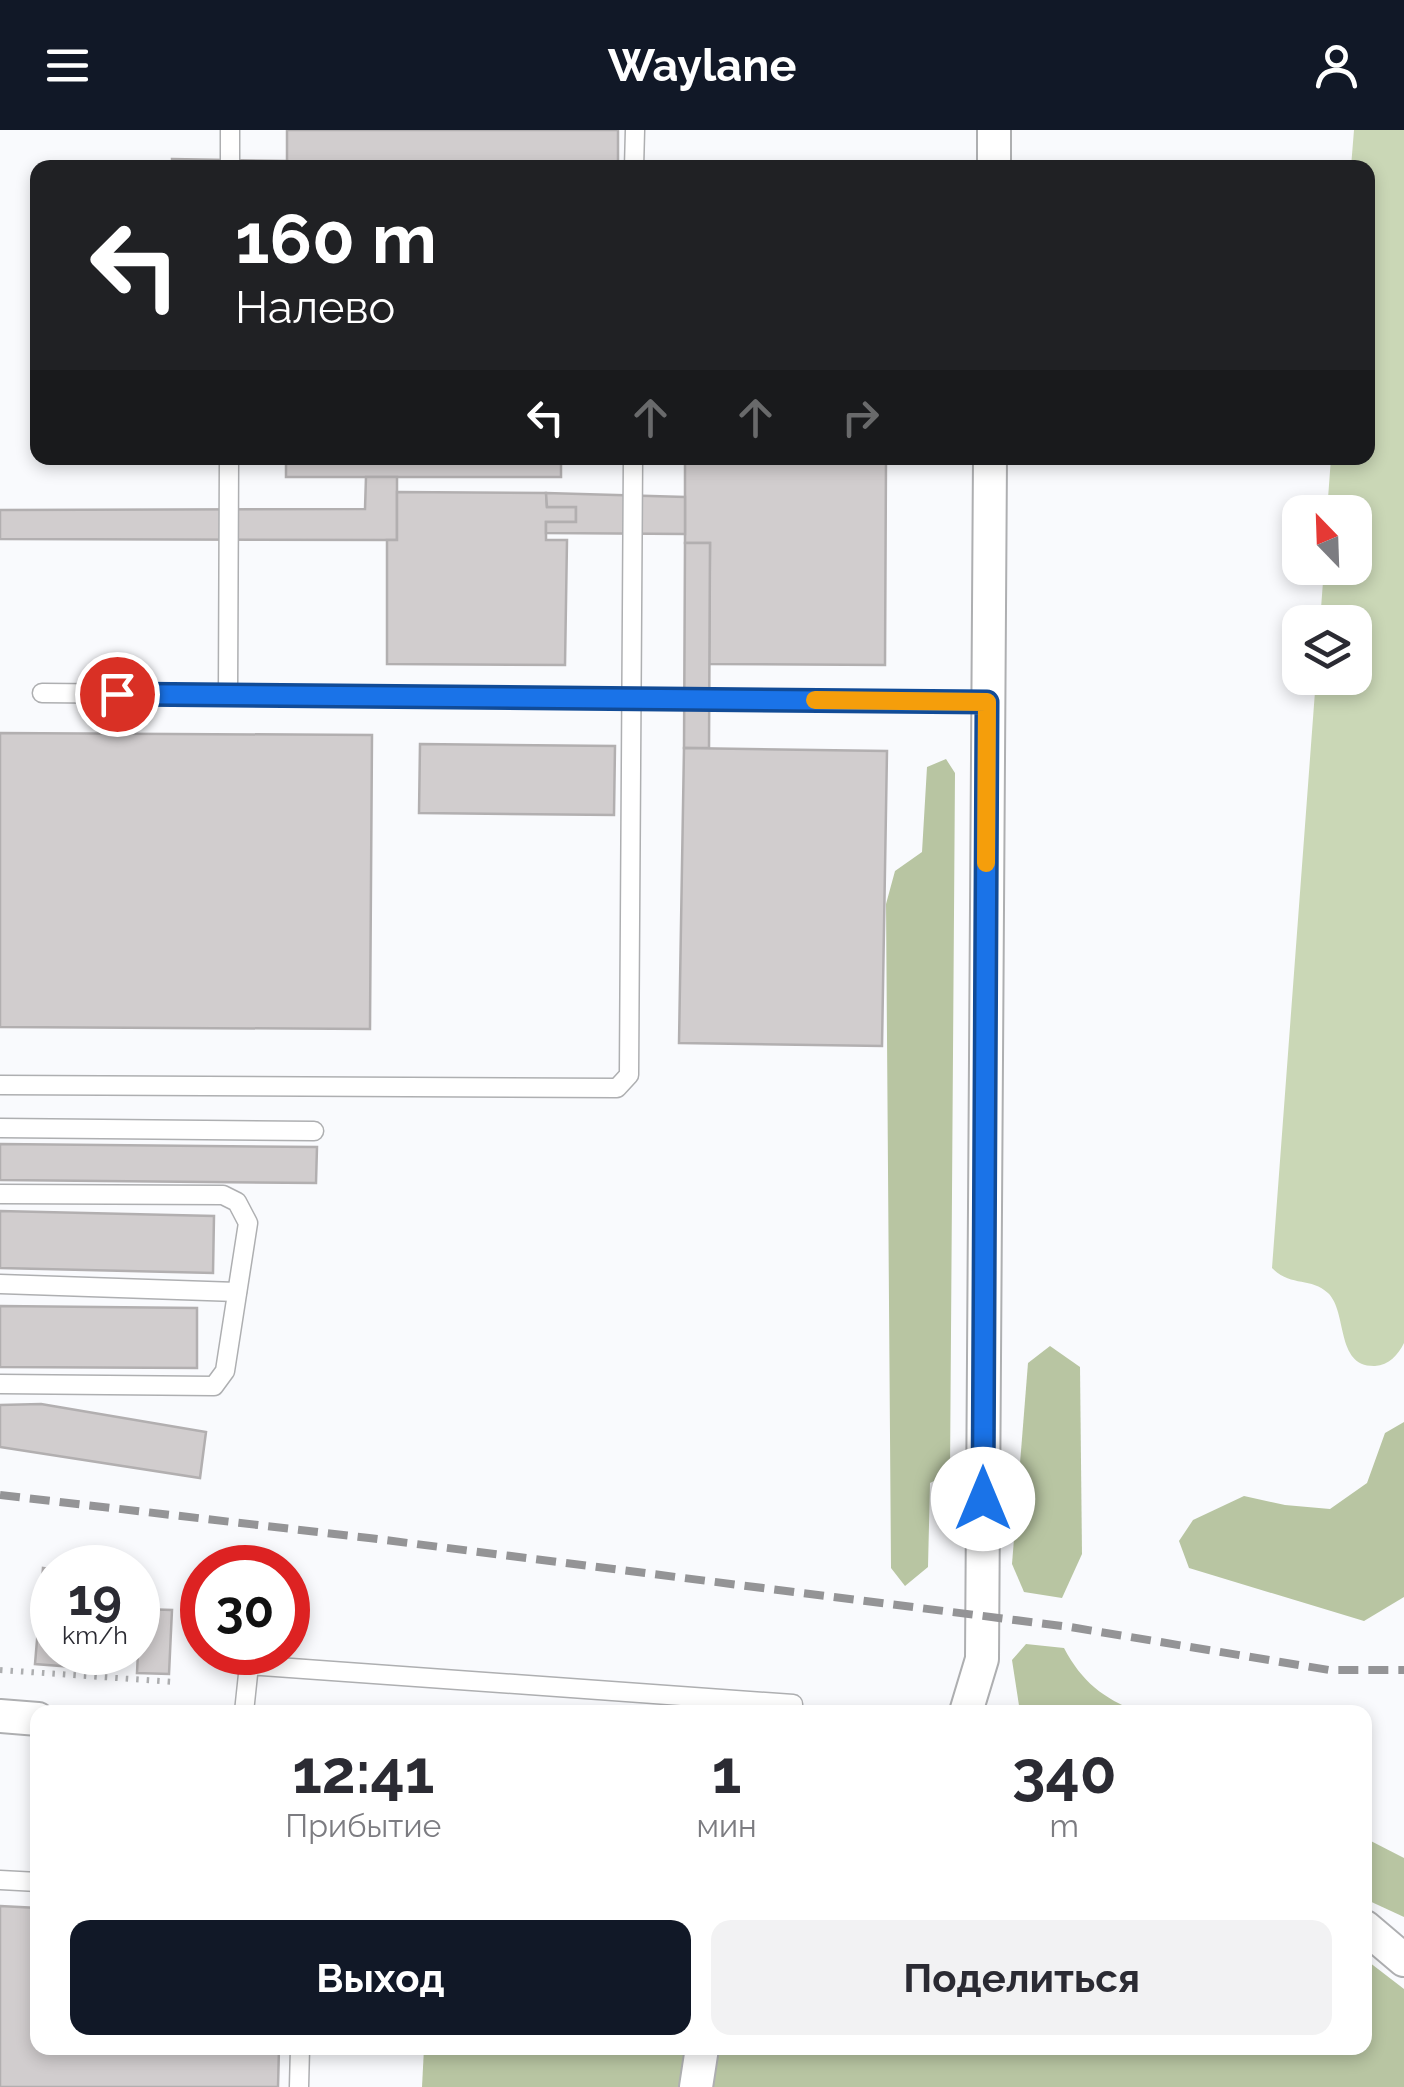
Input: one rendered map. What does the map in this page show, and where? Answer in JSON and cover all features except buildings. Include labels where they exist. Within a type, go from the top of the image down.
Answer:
[{"type":"street","points":[[994,130],[994,160]]},
{"type":"street","points":[[968,1705],[982,1659],[990,465]]},
{"type":"street","points":[[0,1716],[30,1718]]},
{"type":"street","points":[[1372,1933],[1404,1960]]},
{"type":"street","points":[[696,2087],[701,2055]]},
{"type":"lane","points":[[230,130],[230,160]]},
{"type":"lane","points":[[634,160],[635,130]]},
{"type":"lane","points":[[228,695],[229,465]]},
{"type":"lane","points":[[0,1085],[617,1088],[630,1075],[633,465]]},
{"type":"lane","points":[[42,694],[987,702]]},
{"type":"lane","points":[[0,1128],[314,1131]]},
{"type":"lane","points":[[0,1194],[223,1195],[237,1202],[248,1223],[225,1371],[214,1386],[0,1384]]},
{"type":"lane","points":[[0,1284],[237,1292]]},
{"type":"lane","points":[[245,1705],[249,1665],[792,1705]]},
{"type":"lane","points":[[0,1880],[30,1882]]},
{"type":"lane","points":[[299,2087],[300,2055]]},
{"type":"path","points":[[0,1670],[176,1682]]},
{"type":"green space","points":[[1354,130],[1404,130],[1404,1343],[1392,1359],[1375,1366],[1354,1358],[1328,1293],[1315,1285],[1286,1278],[1272,1268],[1315,695],[1372,695],[1372,605],[1321,605],[1323,585],[1372,585],[1372,495],[1328,495],[1330,465],[1375,465],[1375,160],[1352,160]]},
{"type":"green space","points":[[946,759],[955,773],[950,1473],[930,1483],[928,1567],[905,1586],[891,1568],[886,904],[895,871],[922,852],[927,767]]},
{"type":"green space","points":[[1050,1346],[1080,1367],[1082,1554],[1062,1598],[1024,1592],[1012,1564],[1028,1363]]},
{"type":"green space","points":[[1404,1422],[1404,1597],[1364,1621],[1189,1568],[1179,1541],[1193,1520],[1244,1496],[1330,1509],[1367,1483],[1385,1433]]},
{"type":"green space","points":[[1026,1644],[1064,1648],[1095,1688],[1123,1705],[1019,1705],[1012,1660]]},
{"type":"green space","points":[[1372,1842],[1404,1858],[1404,1917],[1372,1902]]},
{"type":"green space","points":[[1372,1964],[1404,1989],[1404,2087],[708,2087],[713,2055],[1372,2055]]},
{"type":"green space","points":[[424,2055],[690,2055],[685,2087],[422,2087]]},
{"type":"railway","points":[[0,1495],[1070,1627],[1329,1670],[1404,1670]]},
{"type":"slow traffic","points":[[815,700],[987,702],[986,863]]},
{"type":"route","points":[[117,694],[987,702],[983,1499]]}]
